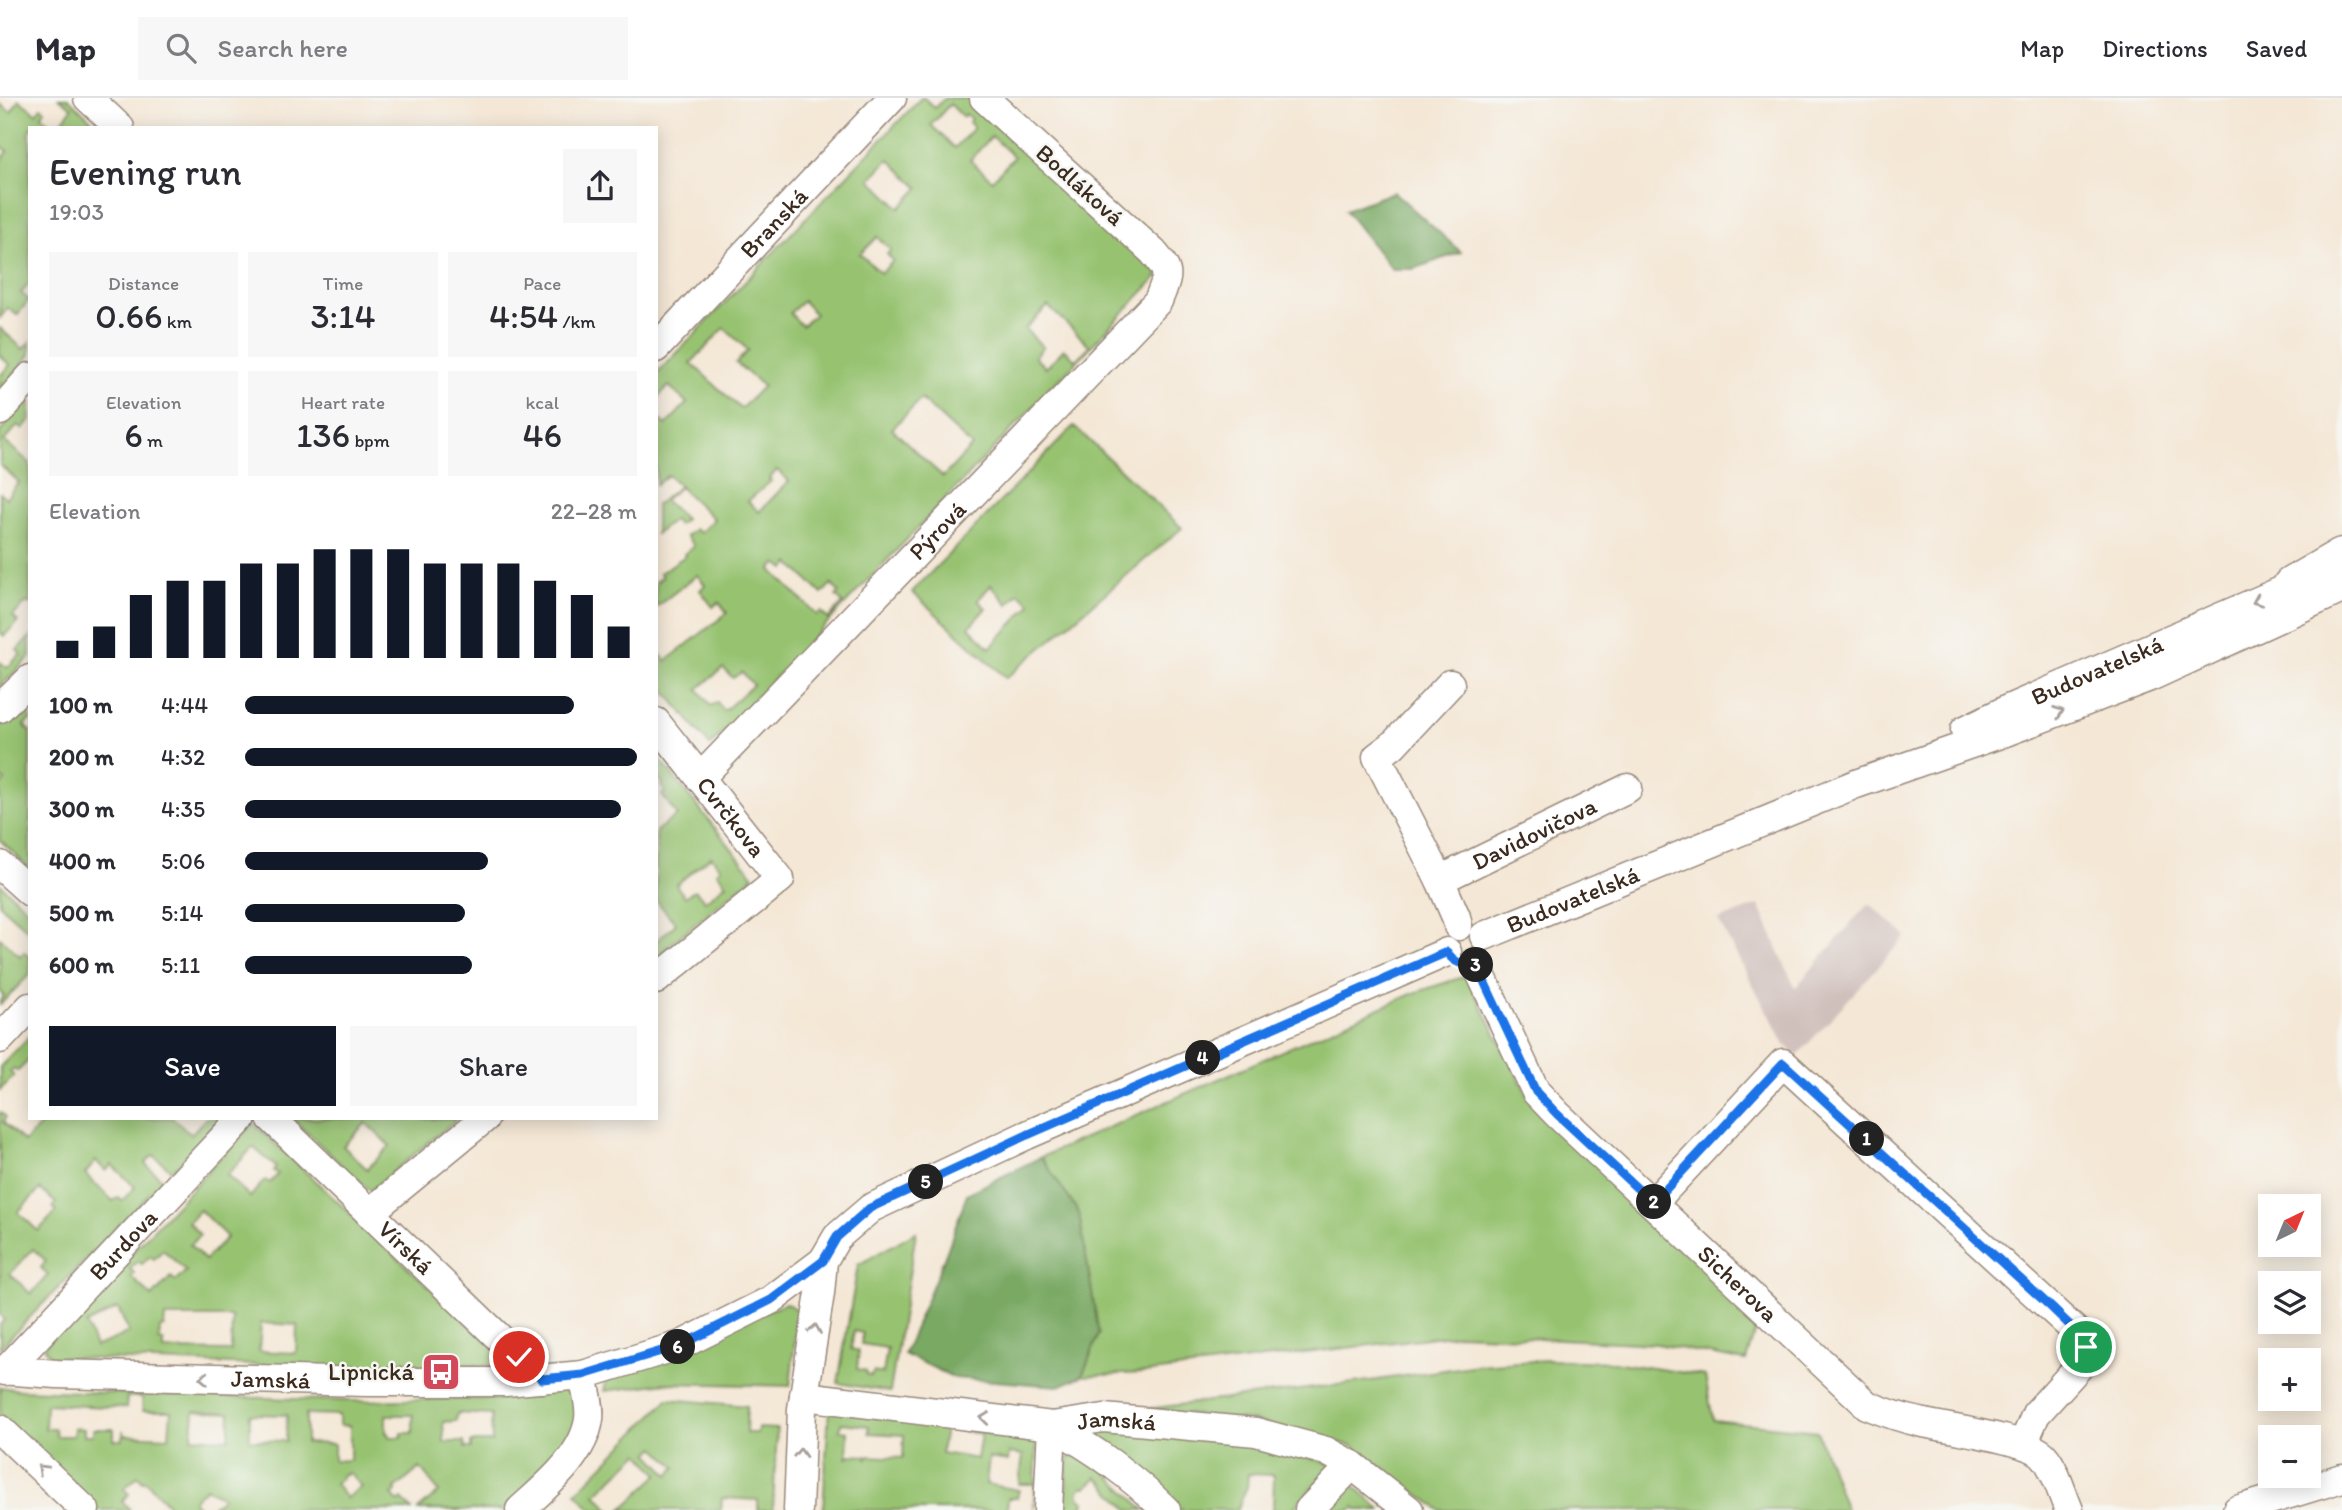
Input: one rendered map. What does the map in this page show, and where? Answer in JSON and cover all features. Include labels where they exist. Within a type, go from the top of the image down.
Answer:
[{"type":"highway","points":[[2292,586],[2342,557]]},
{"type":"street","points":[[89,98],[118,126]]},
{"type":"street","name":"Branská","points":[[658,346],[892,98]]},
{"type":"street","name":"Bodláková","points":[[984,98],[1153,252],[1166,266],[1167,278]]},
{"type":"street","name":"Pýrová","points":[[700,778],[1157,301],[1167,278]]},
{"type":"street","points":[[0,411],[28,379]]},
{"type":"street","name":"Budovatelská","points":[[1856,784],[2008,709],[2342,564]]},
{"type":"street","name":"Budovatelská","points":[[797,1510],[801,1418],[823,1261],[837,1237],[870,1208],[1040,1130],[1466,944],[1856,784],[2128,686],[2342,589]]},
{"type":"street","points":[[0,708],[28,681]]},
{"type":"street","points":[[1450,684],[1393,745],[1377,757],[1440,880],[1466,944]]},
{"type":"street","name":"Cvrčkova","points":[[658,725],[780,879],[658,978]]},
{"type":"street","name":"Davidovičova","points":[[1440,880],[1628,788]]},
{"type":"street","points":[[0,865],[28,890]]},
{"type":"street","name":"Sicherova","points":[[1466,944],[1536,1092],[1867,1405],[1916,1422],[2023,1444],[2043,1455],[2069,1510]]},
{"type":"street","points":[[0,1039],[28,1009]]},
{"type":"street","points":[[1653,1203],[1783,1063],[2081,1336],[2086,1347],[2083,1362],[2036,1414],[2023,1444]]},
{"type":"street","name":"Burdova","points":[[3,1371],[240,1120]]},
{"type":"street","name":"Vírská","points":[[273,1120],[542,1379]]},
{"type":"street","points":[[369,1213],[483,1120]]},
{"type":"street","points":[[542,1379],[583,1375],[681,1345],[771,1300],[823,1261]]},
{"type":"street","name":"Jamská","points":[[3,1371],[367,1382],[505,1382],[542,1379]]},
{"type":"street","points":[[520,1510],[569,1460],[581,1441],[589,1419],[583,1375]]},
{"type":"street","name":"Jamská","points":[[804,1396],[1052,1426],[1104,1418],[1256,1432],[1326,1451],[1352,1465],[1409,1510]]},
{"type":"street","points":[[1048,1510],[1052,1426],[1092,1448],[1134,1479],[1166,1510]]},
{"type":"street","points":[[0,1429],[85,1510]]},
{"type":"street","points":[[1309,1510],[1352,1465]]},
{"type":"street","points":[[2236,1510],[2342,1478]]},
{"type":"shaded area","points":[[1869,903],[1906,936],[1797,1056],[1785,1045],[1718,920],[1759,905],[1795,988]]},
{"type":"green space","points":[[59,98],[68,98],[98,126],[58,126],[72,108]]},
{"type":"green space","points":[[921,98],[935,108],[945,98],[966,98],[1159,275],[710,746],[658,682],[658,652],[666,661],[727,613],[719,602],[713,607],[700,590],[705,585],[697,575],[658,605],[658,580],[662,577],[660,573],[685,556],[694,546],[686,536],[695,529],[700,533],[714,519],[680,487],[664,500],[685,519],[678,525],[674,520],[658,532],[658,503],[680,486],[668,475],[658,483],[658,418],[666,425],[687,403],[669,386],[658,397],[658,373]],"holes":[[[950,104],[963,117],[966,114],[974,128],[955,148],[931,125]],[[992,136],[1014,157],[992,180],[970,160]],[[889,159],[919,188],[900,208],[870,179]],[[877,237],[891,250],[887,254],[893,261],[881,273],[860,254]],[[803,301],[815,314],[802,326],[790,313]],[[1048,306],[1090,346],[1076,360],[1064,349],[1046,368],[1035,357],[1043,347],[1025,329]],[[724,328],[748,350],[736,363],[763,386],[741,409],[691,363]],[[921,399],[972,446],[943,477],[892,429]],[[777,470],[789,481],[759,512],[748,501],[771,481],[769,479]],[[777,563],[785,569],[790,563],[822,594],[831,584],[839,592],[836,596],[843,603],[828,619],[821,612],[817,615],[771,570]],[[723,668],[733,678],[742,672],[753,685],[724,711],[717,702],[711,706],[698,689]]]},
{"type":"green space","points":[[19,100],[36,113],[41,107],[45,110],[41,116],[54,126],[28,126],[28,285],[21,293],[28,301],[17,315],[8,308],[0,318],[0,162],[8,151],[0,145],[0,104],[11,112]]},
{"type":"green space","points":[[1394,192],[1461,252],[1413,269],[1392,269],[1345,210]]},
{"type":"green space","points":[[0,328],[23,349],[28,344],[28,357],[0,390],[0,376],[10,365],[0,356]]},
{"type":"green space","points":[[28,399],[28,422],[22,429],[18,425],[4,441],[28,461],[28,603],[13,616],[18,622],[4,636],[0,632],[0,493],[6,498],[19,482],[0,465],[0,432]]},
{"type":"green space","points":[[1074,426],[1182,528],[1006,678],[912,592]],"holes":[[[991,585],[1008,604],[1019,593],[1031,604],[990,648],[969,627],[986,608],[978,600]]]},
{"type":"green space","points":[[28,639],[28,659],[0,687],[0,662],[7,668],[21,654],[17,650]]},
{"type":"green space","points":[[28,698],[28,722],[24,725],[28,729],[28,867],[0,840],[0,786],[5,781],[0,776],[0,726]]},
{"type":"green space","points":[[658,757],[754,876],[658,954],[658,939],[676,924],[658,902],[658,829],[677,815],[662,795],[665,792],[661,786],[663,784],[658,778]],"holes":[[[711,856],[721,868],[717,872],[726,884],[705,901],[695,890],[685,897],[676,885]]]},
{"type":"green space","points":[[0,884],[28,910],[28,930],[0,905]]},
{"type":"green space","points":[[0,938],[20,956],[24,952],[28,955],[28,976],[0,1005],[4,996],[0,992]]},
{"type":"green space","points":[[1466,976],[1528,1096],[1758,1320],[1746,1361],[1657,1344],[1460,1334],[1144,1373],[1082,1376],[1099,1334],[1041,1157],[1414,993]]},
{"type":"green space","points":[[28,1038],[28,1061],[18,1071],[14,1068],[10,1072],[14,1076],[0,1090],[0,1067]]},
{"type":"green space","points":[[0,1112],[6,1117],[3,1122],[24,1142],[46,1120],[175,1120],[191,1134],[204,1120],[220,1120],[172,1171],[153,1155],[145,1164],[163,1180],[0,1348],[0,1325],[4,1320],[0,1315]],"holes":[[[96,1161],[106,1171],[112,1165],[135,1187],[122,1201],[118,1197],[113,1201],[85,1174]],[[40,1189],[56,1203],[53,1207],[57,1211],[38,1231],[18,1212]],[[33,1249],[46,1261],[41,1268],[48,1275],[31,1294],[10,1274]]]},
{"type":"green space","points":[[293,1120],[456,1120],[370,1191]],"holes":[[[366,1123],[390,1146],[367,1169],[343,1146]]]},
{"type":"green space","points":[[253,1123],[500,1353],[507,1365],[306,1367],[50,1357],[44,1347]],"holes":[[[253,1147],[276,1167],[274,1171],[278,1174],[270,1183],[265,1180],[250,1197],[227,1175]],[[200,1210],[227,1237],[205,1260],[190,1245],[200,1235],[188,1222]],[[163,1250],[186,1271],[176,1281],[171,1277],[152,1297],[131,1277],[134,1273],[130,1269],[137,1261],[142,1264],[150,1256],[154,1259]],[[118,1308],[129,1333],[95,1347],[86,1324]],[[165,1317],[232,1317],[231,1351],[164,1350],[164,1342],[159,1341],[160,1328],[164,1327]],[[261,1323],[297,1325],[296,1353],[259,1351]]]},
{"type":"green space","points":[[1041,1157],[1079,1213],[1099,1334],[1082,1376],[1059,1386],[955,1378],[904,1354],[947,1251],[967,1194]]},
{"type":"green space","points":[[916,1232],[890,1392],[838,1383],[858,1265]],"holes":[[[854,1331],[863,1333],[861,1344],[887,1348],[883,1374],[874,1372],[871,1376],[867,1375],[866,1371],[857,1369],[859,1351],[851,1349]]]},
{"type":"green space","points":[[786,1303],[798,1311],[790,1386],[666,1383],[604,1391],[608,1376]]},
{"type":"green space","points":[[1547,1360],[1613,1362],[1705,1376],[1713,1420],[1817,1431],[1846,1510],[1440,1510],[1353,1446],[1253,1421],[1147,1409],[1478,1365]]},
{"type":"green space","points":[[0,1387],[21,1390],[352,1401],[528,1398],[542,1388],[569,1389],[579,1409],[577,1430],[520,1498],[503,1510],[418,1510],[439,1492],[420,1468],[395,1489],[396,1492],[392,1495],[398,1502],[402,1499],[412,1510],[209,1510],[223,1497],[206,1488],[193,1500],[201,1510],[173,1510],[138,1476],[124,1489],[129,1494],[122,1501],[130,1510],[95,1510],[0,1415]],"holes":[[[127,1397],[142,1397],[143,1411],[171,1411],[169,1437],[125,1435],[123,1430],[123,1440],[114,1440],[114,1429],[93,1429],[93,1435],[84,1435],[84,1429],[74,1428],[73,1436],[56,1436],[55,1429],[45,1429],[46,1404],[126,1408]],[[194,1411],[230,1413],[229,1439],[192,1437]],[[457,1413],[491,1415],[492,1442],[471,1442],[471,1448],[465,1448],[464,1442],[444,1442],[443,1422],[456,1421]],[[250,1414],[287,1415],[286,1441],[250,1440]],[[306,1414],[339,1415],[339,1425],[350,1426],[350,1460],[334,1461],[334,1444],[306,1443]],[[386,1415],[413,1415],[413,1433],[402,1433],[402,1437],[389,1437]],[[350,1473],[361,1487],[346,1498],[335,1484],[342,1478],[341,1475]]]},
{"type":"green space","points":[[668,1399],[747,1406],[746,1433],[757,1433],[758,1428],[777,1429],[773,1510],[758,1510],[758,1500],[722,1498],[721,1510],[621,1510],[659,1474],[639,1453],[596,1494],[610,1510],[592,1510],[576,1493]],"holes":[[[655,1447],[676,1467],[669,1475],[649,1454]]]},
{"type":"green space","points":[[829,1409],[1037,1441],[1034,1510],[1035,1484],[1019,1484],[1023,1455],[1009,1453],[1008,1461],[989,1458],[986,1484],[1019,1490],[1017,1498],[1008,1498],[1007,1510],[823,1510]],"holes":[[[841,1423],[869,1426],[869,1433],[904,1435],[903,1458],[868,1456],[867,1460],[867,1456],[849,1455],[847,1459],[848,1432],[840,1431]],[[945,1428],[981,1434],[977,1459],[941,1453]]]},
{"type":"green space","points":[[1097,1425],[1261,1441],[1332,1465],[1292,1510],[1273,1510],[1274,1475],[1248,1474],[1247,1487],[1237,1510],[1175,1510],[1092,1439]]},
{"type":"green space","points":[[1086,1453],[1145,1510],[1129,1510],[1097,1477],[1079,1491],[1079,1497],[1085,1502],[1082,1505],[1087,1510],[1065,1510],[1068,1458]]},
{"type":"green space","points":[[1350,1482],[1381,1510],[1358,1510],[1355,1507],[1352,1510],[1323,1510]]},
{"type":"place","name":"Lipnická","points":[[441,1372]]},
{"type":"route","points":[[519,1357],[542,1379],[583,1375],[681,1345],[771,1300],[823,1261],[837,1237],[870,1208],[1027,1135],[1447,952],[1462,964],[1475,962],[1536,1092],[1653,1203],[1783,1063],[2052,1308],[2081,1336],[2086,1347]]}]
